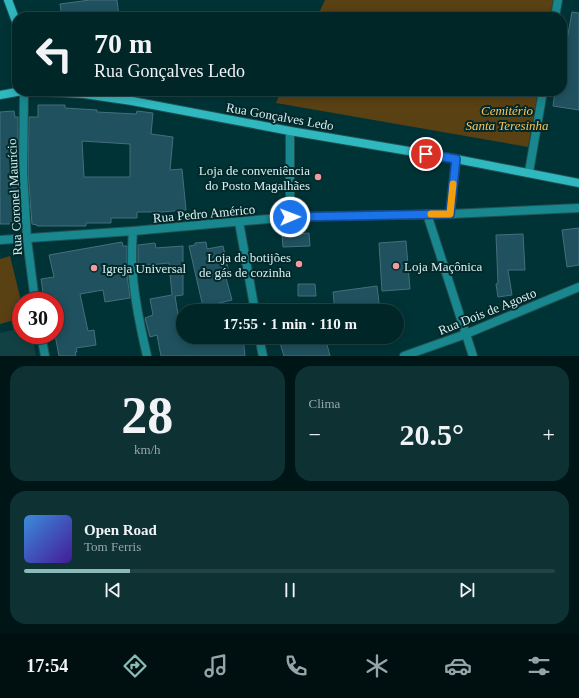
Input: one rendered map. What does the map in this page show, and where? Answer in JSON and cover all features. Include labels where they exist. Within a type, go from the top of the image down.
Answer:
[{"type":"main road","points":[[8,0],[12,12]]},
{"type":"main road","points":[[0,95],[12,93]]},
{"type":"main road","name":"Rua Gonçalves Ledo","points":[[98,96],[528,172],[579,183]]},
{"type":"street","points":[[557,12],[558,0]]},
{"type":"street","name":"Rua Coronel Maurício","points":[[23,96],[23,173],[26,239],[34,292]]},
{"type":"street","points":[[528,172],[542,96]]},
{"type":"street","points":[[290,131],[290,217]]},
{"type":"street","points":[[450,214],[456,159]]},
{"type":"street","name":"Rua Pedro Américo","points":[[0,240],[132,231],[290,217],[450,214],[579,208]]},
{"type":"street","points":[[427,214],[473,356]]},
{"type":"street","points":[[239,222],[253,304]]},
{"type":"street","points":[[132,231],[132,263],[134,284],[140,324],[147,356]]},
{"type":"street","name":"Rua Dois de Agosto","points":[[404,356],[466,334],[579,288]]},
{"type":"street","points":[[42,344],[44,356]]},
{"type":"street","points":[[260,344],[263,356]]},
{"type":"shaded area","points":[[12,330],[12,344],[34,344],[36,356],[0,356],[0,333]]},
{"type":"green space","points":[[325,0],[553,0],[551,12],[319,12]]},
{"type":"green space","name":"Cemitério Santa Teresinha","points":[[279,96],[537,96],[528,147],[276,103]]},
{"type":"green space","points":[[10,256],[19,292],[12,292],[12,321],[0,324],[0,259]]},
{"type":"building","points":[[90,0],[117,0],[118,12],[61,12],[60,4]]},
{"type":"building","points":[[572,12],[579,13],[579,110],[553,106],[554,96],[567,96],[567,40]]},
{"type":"building","points":[[38,105],[65,105],[65,108],[97,110],[97,112],[136,114],[137,111],[153,113],[151,134],[173,137],[170,170],[182,169],[186,210],[137,212],[137,218],[111,218],[111,223],[86,223],[86,226],[37,226],[32,224],[28,173],[29,117],[38,117]],"holes":[[[82,141],[130,144],[130,177],[84,177]]]},
{"type":"building","points":[[14,111],[15,117],[18,117],[18,173],[21,224],[0,224],[0,112]]},
{"type":"building","points":[[579,228],[579,265],[567,267],[562,230]]},
{"type":"building","points":[[309,233],[310,246],[283,247],[282,235]]},
{"type":"building","points":[[523,234],[525,270],[508,270],[512,295],[498,297],[496,284],[498,283],[496,235]]},
{"type":"building","points":[[406,241],[410,289],[382,291],[379,243]]},
{"type":"building","points":[[122,242],[123,246],[127,246],[127,275],[130,298],[105,302],[103,290],[80,294],[88,331],[94,330],[96,345],[76,348],[76,356],[59,356],[57,344],[64,344],[64,292],[43,292],[41,279],[54,277],[49,255]]},
{"type":"building","points":[[206,242],[207,249],[223,246],[229,273],[225,274],[232,300],[215,304],[202,304],[189,246],[195,245],[195,243]]},
{"type":"building","points":[[155,243],[156,248],[183,246],[183,295],[175,296],[176,344],[244,344],[245,356],[161,356],[157,335],[150,337],[145,318],[153,315],[150,299],[172,295],[169,263],[138,266],[138,245]]},
{"type":"building","points":[[298,284],[315,284],[316,296],[298,296]]},
{"type":"building","points":[[377,286],[379,304],[334,304],[333,292]]},
{"type":"building","points":[[280,344],[327,344],[330,356],[284,356]]},
{"type":"slow traffic","points":[[431,214],[450,214],[453,184]]},
{"type":"place","name":"Loja de conveniência do Posto Magalhães","points":[[318,177]]},
{"type":"place","name":"Loja de botijões de gás de cozinha","points":[[299,264]]},
{"type":"place","name":"Loja Maçônica","points":[[396,266]]},
{"type":"place","name":"Igreja Universal","points":[[94,268]]},
{"type":"route","points":[[290,217],[450,214],[456,159],[426,154]]}]
